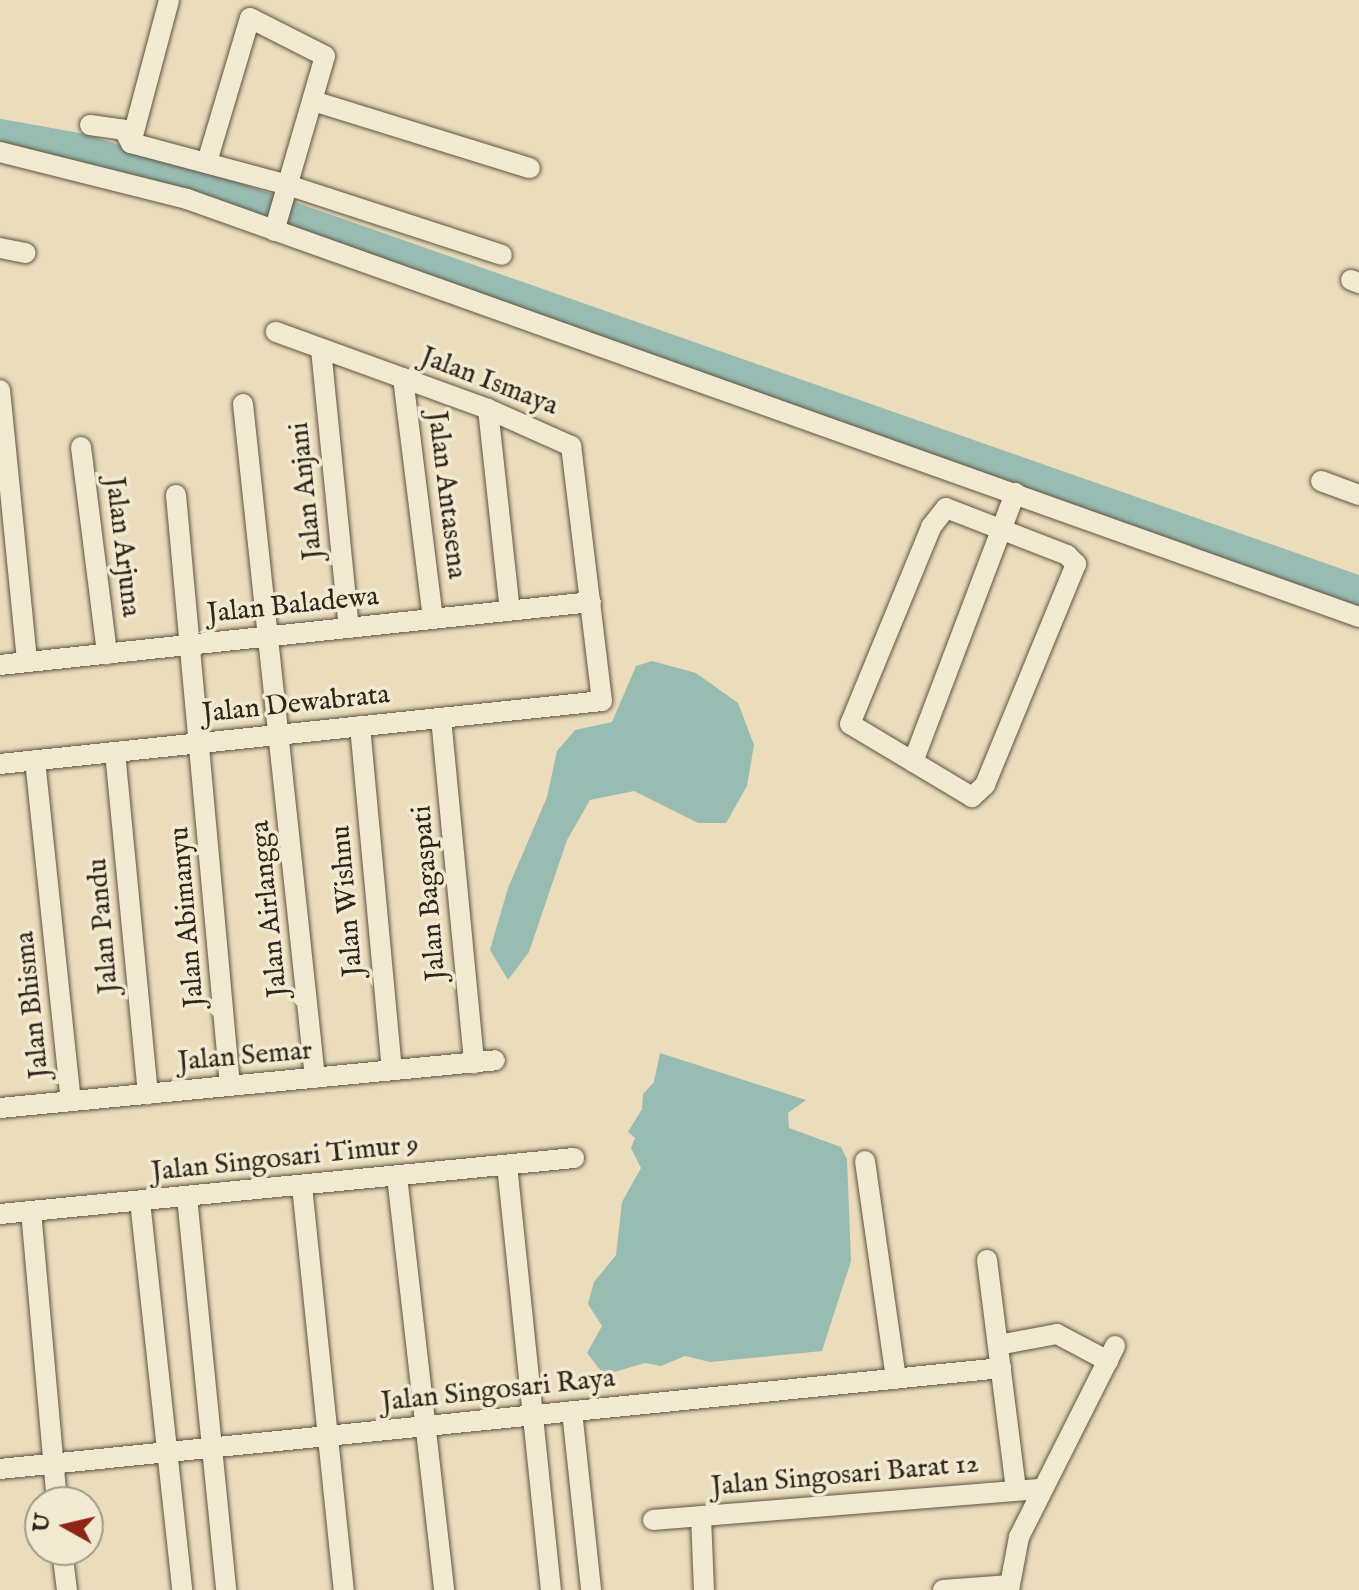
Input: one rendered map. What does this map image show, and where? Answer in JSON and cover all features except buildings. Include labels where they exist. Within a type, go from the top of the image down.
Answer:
[{"type":"street","points":[[131,143],[169,0]]},
{"type":"street","points":[[207,162],[250,18],[325,56],[276,224]]},
{"type":"street","points":[[313,101],[530,168]]},
{"type":"street","points":[[90,125],[124,130],[131,143],[288,185],[502,255]]},
{"type":"street","points":[[0,152],[276,224],[1359,617]]},
{"type":"street","points":[[0,248],[26,253]]},
{"type":"street","name":"Jalan Ismaya","points":[[276,332],[488,409],[571,446],[603,694],[598,703]]},
{"type":"street","name":"Jalan Anjani","points":[[321,349],[349,628]]},
{"type":"street","name":"Jalan Antasena","points":[[403,378],[433,619]]},
{"type":"street","points":[[0,390],[27,662]]},
{"type":"street","name":"Jalan Airlangga","points":[[243,404],[272,636],[315,1078]]},
{"type":"street","points":[[488,409],[510,610]]},
{"type":"street","name":"Jalan Arjuna","points":[[81,447],[107,654]]},
{"type":"street","points":[[1321,481],[1359,495]]},
{"type":"street","points":[[913,762],[1015,493]]},
{"type":"street","name":"Jalan Abimanyu","points":[[176,495],[230,1086]]},
{"type":"street","points":[[953,509],[1002,529],[1073,559],[1069,588],[980,793],[965,795],[856,731],[851,720],[940,512],[953,509]]},
{"type":"street","name":"Jalan Baladewa","points":[[0,665],[591,602]]},
{"type":"street","name":"Jalan Dewabrata","points":[[0,764],[598,703]]},
{"type":"street","name":"Jalan Bagaspati","points":[[441,718],[474,1063]]},
{"type":"street","name":"Jalan Wishnu","points":[[360,726],[392,1070]]},
{"type":"street","name":"Jalan Pandu","points":[[115,752],[148,1094]]},
{"type":"street","name":"Jalan Bhisma","points":[[35,760],[71,1101]]},
{"type":"street","name":"Jalan Semar","points":[[0,1108],[495,1060]]},
{"type":"street","name":"Jalan Singosari Timur 9","points":[[0,1214],[574,1158]]},
{"type":"street","points":[[865,1161],[896,1379]]},
{"type":"street","points":[[507,1165],[551,1590]]},
{"type":"street","points":[[397,1176],[444,1590]]},
{"type":"street","points":[[302,1186],[344,1590]]},
{"type":"street","points":[[187,1197],[226,1590]]},
{"type":"street","points":[[140,1201],[182,1590]]},
{"type":"street","points":[[31,1211],[55,1486]]},
{"type":"street","points":[[987,1260],[1016,1490]]},
{"type":"street","points":[[943,1590],[1009,1587],[1019,1537],[1112,1353],[1057,1334],[998,1345]]},
{"type":"street","name":"Jalan Singosari Raya","points":[[0,1469],[1001,1368]]},
{"type":"street","points":[[572,1411],[591,1590]]},
{"type":"street","name":"Jalan Singosari Barat 12","points":[[653,1520],[1042,1489]]},
{"type":"street","points":[[701,1516],[704,1590]]},
{"type":"street","points":[[64,1566],[67,1590]]},
{"type":"green space","points":[[0,137],[78,151],[246,204],[915,438],[1359,595],[1359,615],[274,231],[0,153]]},
{"type":"water","points":[[652,661],[696,673],[738,703],[754,745],[747,786],[726,823],[698,823],[634,791],[590,800],[567,840],[529,952],[508,980],[490,950],[508,888],[547,797],[557,751],[575,730],[612,722],[636,666]]},
{"type":"water","points":[[660,1053],[806,1100],[788,1113],[789,1128],[841,1147],[847,1159],[851,1261],[822,1351],[710,1362],[685,1356],[661,1366],[645,1363],[604,1375],[587,1353],[602,1326],[588,1304],[594,1282],[616,1255],[622,1202],[641,1168],[631,1148],[635,1138],[628,1132],[642,1109],[643,1094],[654,1082]]},
{"type":"waterway","points":[[0,137],[78,151],[246,204],[1359,594]]}]
